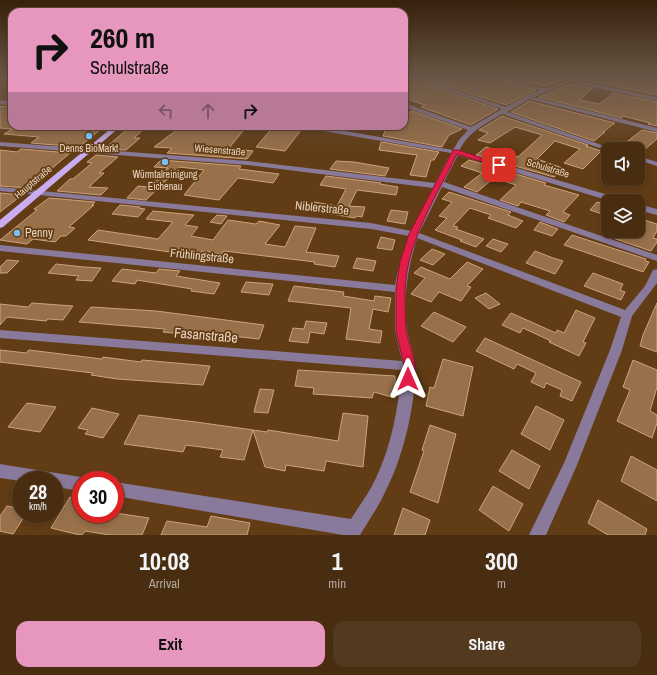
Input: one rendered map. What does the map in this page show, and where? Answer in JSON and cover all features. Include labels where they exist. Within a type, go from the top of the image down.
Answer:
[{"type":"main road","name":"Hauptstraße","points":[[0,225],[113,130]]},
{"type":"street","points":[[485,103],[601,146]]},
{"type":"street","points":[[124,491],[353,532],[382,486],[397,445],[405,406],[410,366],[401,330],[400,289],[405,262],[414,234],[461,140],[472,129],[517,103]]},
{"type":"street","points":[[551,103],[657,130]]},
{"type":"street","points":[[408,106],[472,129]]},
{"type":"street","name":"Schulstraße","points":[[329,130],[455,152],[601,196]]},
{"type":"street","name":"Wiesenstraße","points":[[0,144],[247,164],[438,185],[657,258]]},
{"type":"street","points":[[645,160],[657,164]]},
{"type":"street","name":"Niblerstraße","points":[[0,189],[371,226],[414,234],[627,315]]},
{"type":"street","points":[[645,209],[657,212]]},
{"type":"street","name":"Frühlingstraße","points":[[0,248],[400,289]]},
{"type":"street","points":[[537,535],[570,466],[616,350],[627,315],[650,287],[657,272]]},
{"type":"street","name":"Fasanstraße","points":[[0,334],[410,366]]},
{"type":"street","points":[[0,471],[72,483]]},
{"type":"building","points":[[419,103],[480,103],[498,109],[471,125],[421,107],[425,105]]},
{"type":"building","points":[[500,103],[510,103],[506,105]]},
{"type":"building","points":[[526,103],[537,103],[615,123],[594,141],[511,112]]},
{"type":"building","points":[[563,103],[657,103],[657,126],[623,116],[622,118]]},
{"type":"building","points":[[0,106],[8,107],[8,129],[0,128]]},
{"type":"building","points":[[412,111],[462,129],[449,135],[442,147],[383,136],[385,130],[408,130],[408,113]]},
{"type":"building","points":[[502,116],[588,145],[586,146],[601,151],[583,169],[564,163],[580,149],[555,141],[537,159],[565,169],[554,177],[476,155],[486,147],[518,157],[542,135],[515,127],[490,143],[478,140],[488,133],[479,130]]},
{"type":"building","points":[[11,130],[100,130],[79,147],[31,143],[39,137],[4,134]]},
{"type":"building","points":[[126,130],[143,130],[134,138],[140,138],[126,150],[104,149]]},
{"type":"building","points":[[177,130],[244,130],[229,148],[253,151],[247,159],[167,153],[172,148],[154,147]]},
{"type":"building","points":[[271,130],[301,130],[285,151],[256,147]]},
{"type":"building","points":[[642,130],[657,133],[657,139],[645,149],[645,142],[627,142]]},
{"type":"building","points":[[381,142],[439,152],[434,160],[431,160],[426,177],[410,175],[417,155],[379,150]]},
{"type":"building","points":[[21,149],[70,153],[29,188],[0,186],[0,150],[17,152]]},
{"type":"building","points":[[96,155],[118,157],[99,173],[104,173],[89,187],[108,188],[101,195],[57,191],[70,179],[73,179],[92,163],[87,162]]},
{"type":"building","points":[[161,160],[241,166],[239,169],[279,174],[273,183],[238,178],[219,200],[184,195],[204,170],[180,167],[146,200],[127,198],[138,186],[148,187],[168,168],[154,167]]},
{"type":"building","points":[[469,160],[546,183],[544,185],[579,195],[563,212],[570,215],[564,222],[546,215],[550,211],[521,202],[518,206],[500,200],[516,185],[494,178],[477,192],[464,187],[482,173],[461,166]]},
{"type":"building","points":[[336,161],[354,162],[389,168],[385,176],[330,169]]},
{"type":"building","points":[[326,176],[381,183],[380,184],[398,187],[396,195],[357,190],[349,206],[365,207],[362,217],[356,216],[355,218],[309,210],[314,202],[337,206],[346,189],[320,185]]},
{"type":"building","points":[[449,192],[511,212],[508,215],[523,221],[516,228],[488,218],[491,215],[470,208],[453,226],[458,227],[456,229],[484,239],[476,247],[460,241],[462,240],[435,230],[447,218],[439,216],[452,202],[442,199]]},
{"type":"building","points":[[0,193],[22,195],[0,212]]},
{"type":"building","points":[[49,198],[95,202],[92,205],[94,205],[69,227],[75,228],[66,236],[61,236],[55,242],[33,239],[27,244],[0,240],[37,210],[34,209]]},
{"type":"building","points":[[597,202],[601,203],[601,214],[590,210]]},
{"type":"building","points":[[120,205],[145,209],[138,217],[112,214]]},
{"type":"building","points":[[391,210],[408,212],[405,224],[387,221]]},
{"type":"building","points":[[153,211],[194,215],[185,225],[198,227],[191,236],[213,240],[228,220],[256,224],[259,221],[280,225],[265,244],[285,247],[295,226],[316,228],[306,252],[339,256],[335,267],[314,264],[315,262],[224,251],[221,254],[202,251],[200,253],[173,248],[170,252],[88,240],[98,230],[158,239],[173,222],[146,219]]},
{"type":"building","points":[[217,215],[227,216],[221,224],[210,222]]},
{"type":"building","points":[[645,220],[657,224],[657,231],[653,238],[657,239],[657,242],[651,251],[613,238],[645,238]]},
{"type":"building","points":[[540,222],[558,229],[552,236],[534,230]]},
{"type":"building","points":[[572,235],[646,259],[645,261],[649,262],[643,272],[564,245]]},
{"type":"building","points":[[381,237],[395,240],[392,250],[377,248]]},
{"type":"building","points":[[493,239],[508,244],[501,252],[486,246]]},
{"type":"building","points":[[432,249],[445,254],[433,265],[420,260]]},
{"type":"building","points":[[535,251],[563,261],[555,274],[526,263]]},
{"type":"building","points":[[357,258],[376,261],[373,271],[353,268]]},
{"type":"building","points":[[7,260],[19,261],[7,273],[0,273],[0,267]]},
{"type":"building","points":[[467,262],[483,269],[467,286],[471,287],[461,301],[439,292],[431,302],[411,294],[425,278],[414,273],[421,267],[450,279]]},
{"type":"building","points":[[56,264],[101,268],[92,281],[76,280],[79,276],[48,273]]},
{"type":"building","points":[[122,269],[156,273],[159,269],[180,271],[176,276],[220,283],[214,294],[137,280],[135,284],[112,281]]},
{"type":"building","points":[[593,273],[623,284],[620,290],[625,292],[621,300],[584,286]]},
{"type":"building","points":[[246,282],[273,284],[269,295],[241,292]]},
{"type":"building","points":[[294,286],[344,292],[343,296],[374,301],[375,296],[391,298],[388,312],[373,309],[369,329],[382,331],[380,343],[346,339],[351,308],[288,301]]},
{"type":"building","points":[[486,293],[500,304],[489,309],[475,298]]},
{"type":"building","points":[[32,303],[73,306],[63,320],[48,319],[46,321],[7,317],[0,325],[0,304],[28,307]]},
{"type":"building","points":[[657,303],[657,352],[640,346],[643,335]]},
{"type":"building","points":[[91,307],[156,311],[264,325],[259,339],[213,334],[212,337],[163,332],[165,329],[79,322]]},
{"type":"building","points":[[576,310],[595,318],[583,342],[586,343],[579,356],[523,328],[520,333],[502,325],[511,313],[556,333],[557,330],[564,333]]},
{"type":"building","points":[[434,312],[466,327],[453,342],[421,326]]},
{"type":"building","points":[[306,321],[327,323],[324,334],[310,332],[308,343],[289,341],[293,328],[304,329]]},
{"type":"building","points":[[485,338],[581,382],[572,401],[560,396],[562,390],[546,383],[544,388],[531,382],[536,373],[517,364],[514,369],[476,351]]},
{"type":"building","points":[[0,350],[26,353],[29,350],[102,359],[103,357],[141,362],[142,360],[210,366],[203,385],[117,379],[91,375],[93,373],[0,362]]},
{"type":"building","points":[[443,359],[473,367],[463,416],[426,406],[430,387],[434,388]]},
{"type":"building","points":[[633,360],[657,370],[657,387],[650,411],[657,415],[657,423],[652,438],[617,421],[630,390],[623,387]]},
{"type":"building","points":[[298,370],[395,376],[395,398],[374,392],[372,398],[313,394],[314,388],[295,386]]},
{"type":"building","points":[[260,389],[274,390],[268,413],[254,412]]},
{"type":"building","points":[[27,403],[56,407],[40,432],[8,427]]},
{"type":"building","points":[[536,406],[564,420],[550,450],[521,434]]},
{"type":"building","points":[[92,408],[119,414],[103,438],[85,434],[88,430],[78,428]]},
{"type":"building","points":[[343,413],[368,416],[363,467],[326,461],[324,471],[286,465],[285,471],[265,467],[253,430],[267,432],[268,430],[338,441]]},
{"type":"building","points":[[139,415],[253,430],[244,460],[220,457],[223,450],[186,445],[183,452],[124,444]]},
{"type":"building","points":[[430,425],[456,434],[438,503],[410,492],[424,451],[422,450]]},
{"type":"building","points":[[512,450],[540,466],[529,489],[499,471]]},
{"type":"building","points":[[631,456],[657,470],[657,501],[621,481]]},
{"type":"building","points":[[493,486],[523,504],[509,531],[479,510]]},
{"type":"building","points":[[70,497],[72,498],[72,523],[124,523],[124,514],[149,518],[142,535],[110,535],[85,531],[82,535],[80,535],[51,528],[54,523],[64,523],[64,507]]},
{"type":"building","points":[[598,500],[647,529],[645,535],[608,535],[588,523]]},
{"type":"building","points":[[7,506],[12,507],[12,523],[20,523],[13,534],[0,531],[0,516]]},
{"type":"building","points":[[403,508],[430,520],[425,535],[394,535]]},
{"type":"building","points":[[211,516],[250,523],[247,535],[161,535],[167,521],[207,527]]},
{"type":"place","name":"Denns BioMarkt","points":[[89,136]]},
{"type":"place","name":"Würmtalreinigung Eichenau","points":[[165,162]]},
{"type":"place","name":"Penny","points":[[17,233]]},
{"type":"route","points":[[408,379],[410,366],[401,330],[400,289],[405,262],[414,234],[455,152],[499,165]]}]
